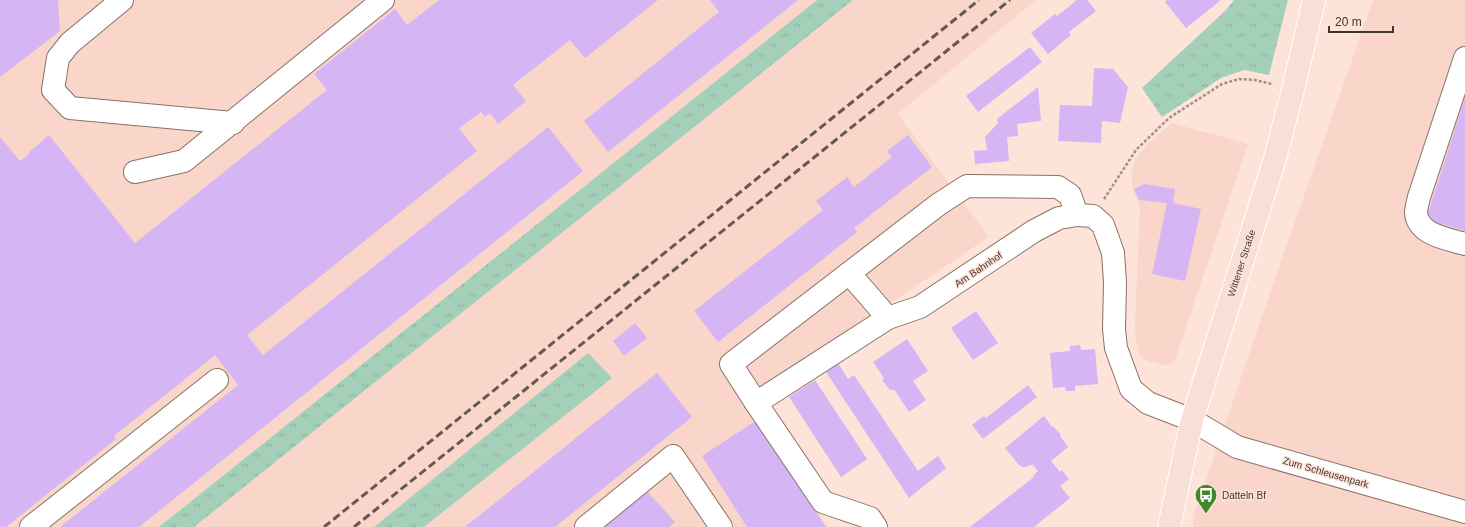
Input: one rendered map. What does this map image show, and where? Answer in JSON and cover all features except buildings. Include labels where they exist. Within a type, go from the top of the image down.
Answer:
[{"type":"main road","name":"Wittener Straße","points":[[1169,527],[1192,420],[1274,162],[1314,0]]},
{"type":"street","points":[[122,0],[70,43],[58,58],[52,90],[70,108],[233,123]]},
{"type":"street","points":[[135,172],[184,161],[233,123],[382,0]]},
{"type":"street","points":[[1465,58],[1419,197],[1416,212],[1419,223],[1428,232],[1465,244]]},
{"type":"street","points":[[876,527],[870,518],[823,502],[731,364],[939,204],[967,186],[1058,187],[1070,195],[1085,216],[1103,225],[1113,253],[1115,282],[1114,329],[1116,348],[1131,389],[1148,403],[1192,420]]},
{"type":"street","name":"Am Bahnhof","points":[[756,403],[888,318],[920,307],[1034,231],[1059,218],[1085,216]]},
{"type":"street","points":[[849,273],[888,318]]},
{"type":"street","points":[[31,527],[217,380]]},
{"type":"street","name":"Zum Schleusenpark","points":[[1192,420],[1237,447],[1465,512]]},
{"type":"street","points":[[586,527],[673,456],[721,527]]},
{"type":"path","points":[[1085,216],[1136,150],[1169,118],[1222,84],[1239,79],[1255,80],[1293,90]]},
{"type":"shaded area","points":[[0,0],[817,0],[159,527],[0,527]]},
{"type":"shaded area","points":[[853,0],[1036,0],[898,114],[989,237],[745,401],[828,527],[424,527],[611,378],[588,353],[374,527],[194,527]]},
{"type":"shaded area","points":[[1373,0],[1465,0],[1465,527],[1193,527],[1195,512]]},
{"type":"shaded area","points":[[1172,123],[1248,144],[1175,360],[1170,364],[1162,365],[1145,360],[1139,354],[1136,341],[1135,325],[1140,207],[1133,190],[1131,174],[1135,160],[1147,144]]},
{"type":"green space","points":[[817,0],[853,0],[194,527],[159,527]]},
{"type":"green space","points":[[1234,0],[1288,0],[1269,75],[1244,70],[1221,78],[1162,117],[1142,88],[1225,11]]},
{"type":"green space","points":[[588,353],[612,378],[424,527],[374,527]]},
{"type":"railway","points":[[324,527],[979,0]]},
{"type":"railway","points":[[354,527],[1010,0]]},
{"type":"place","name":"Datteln Bf","points":[[1206,514]]}]
